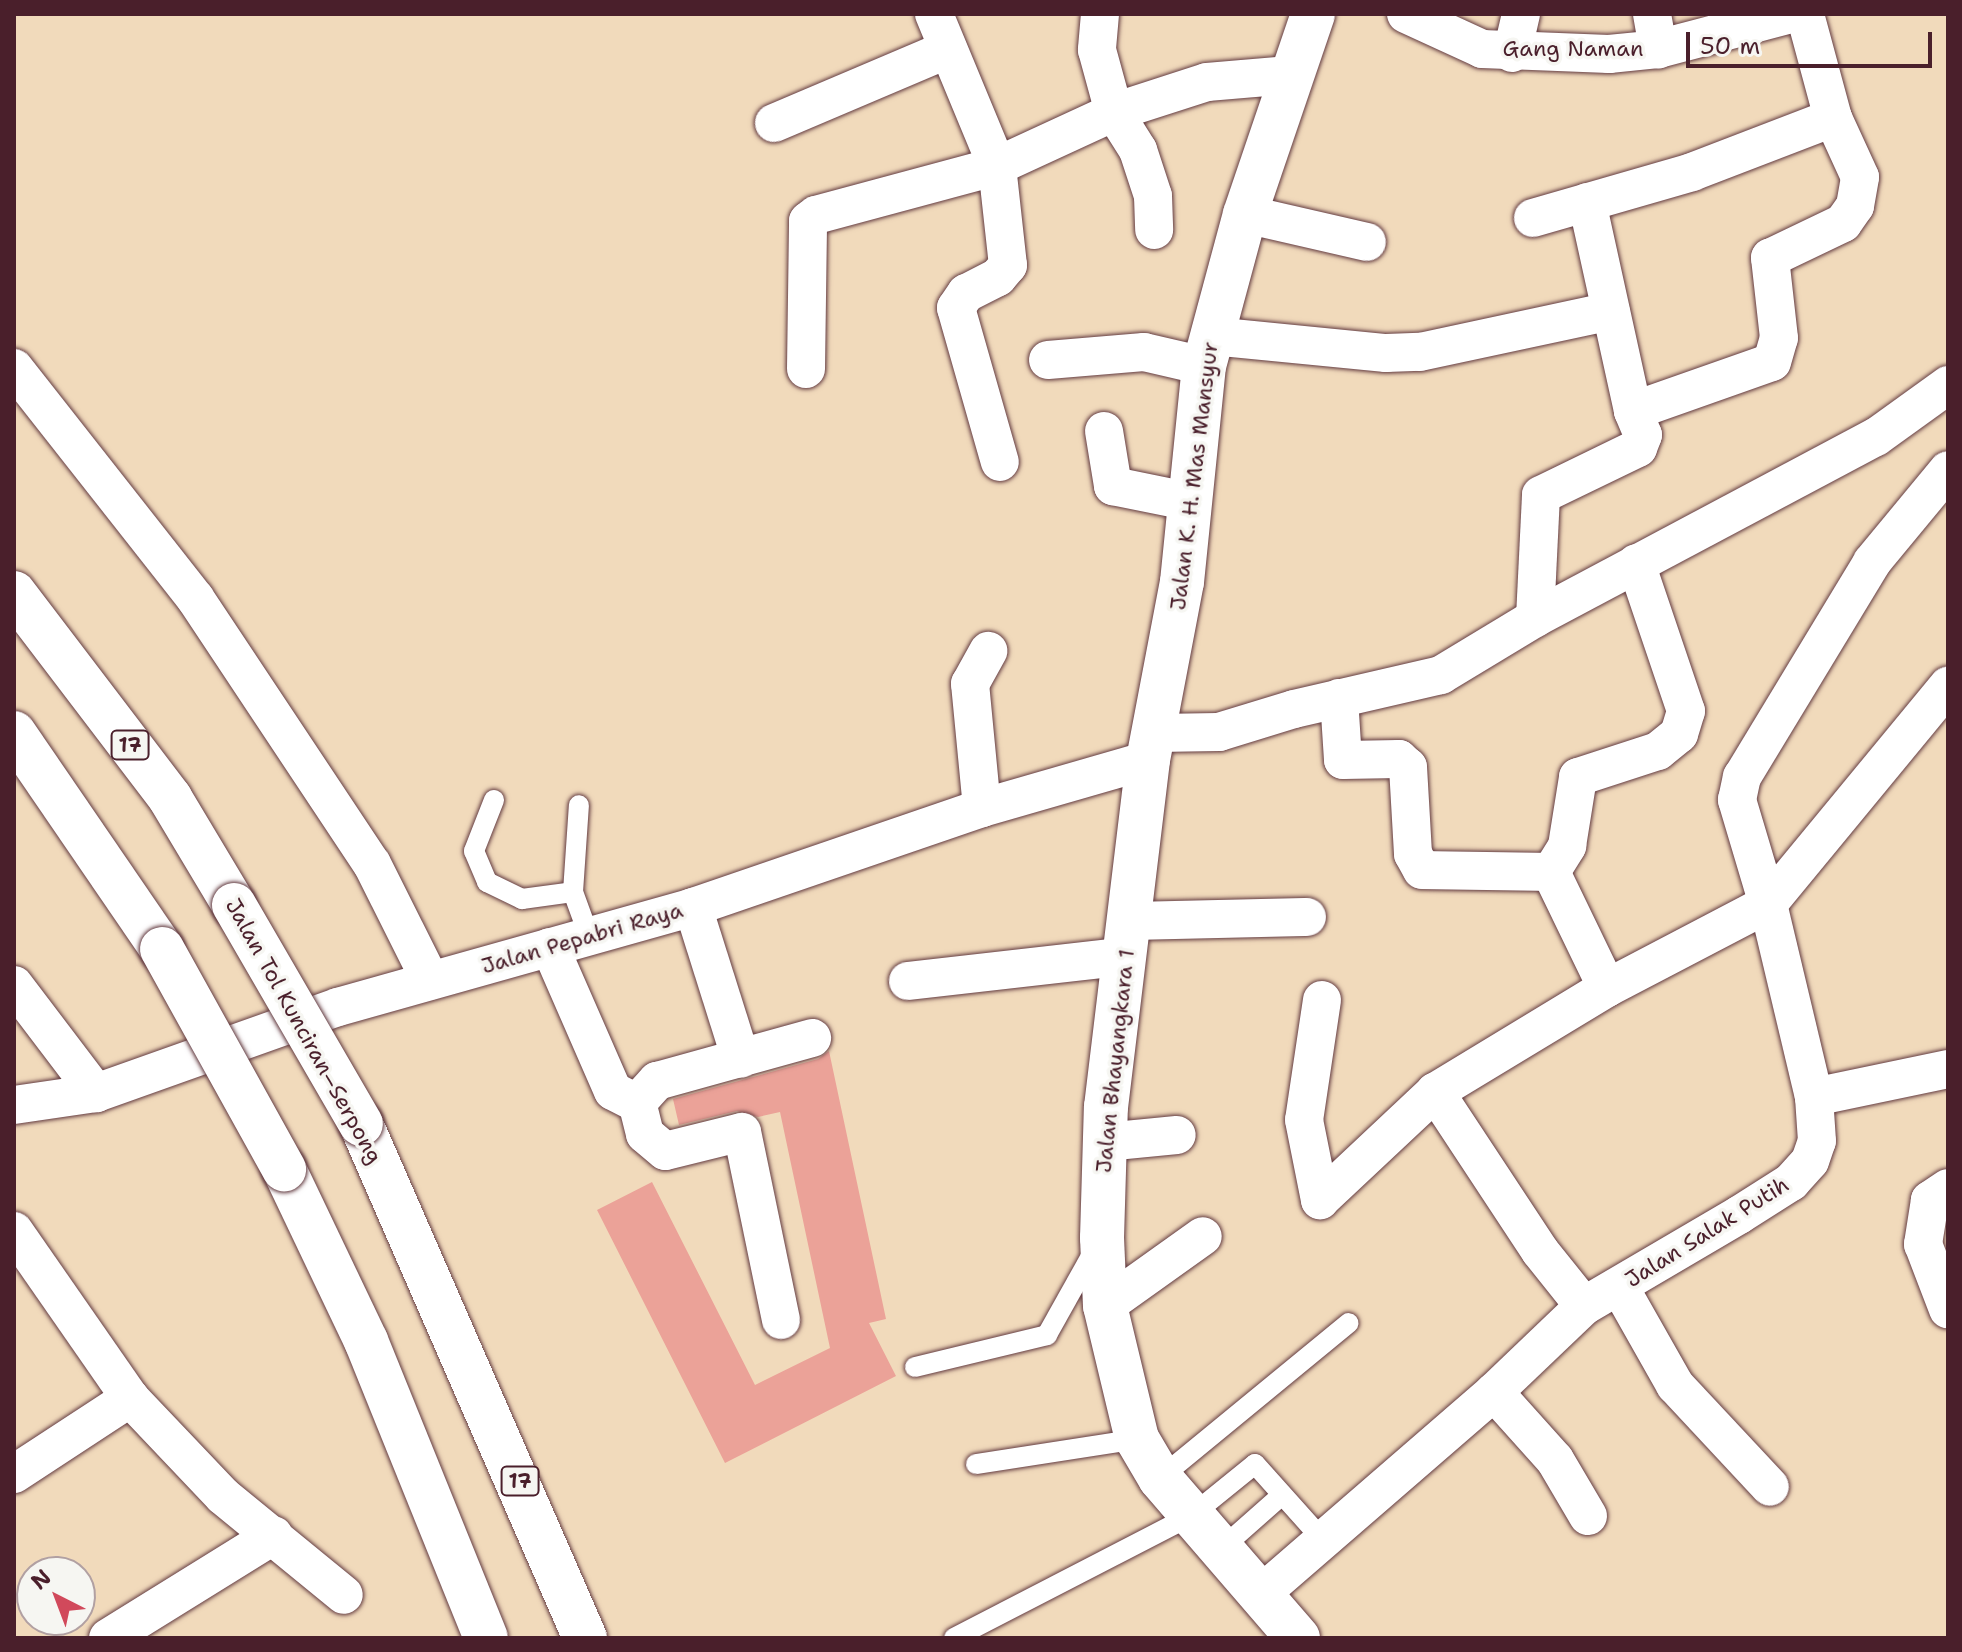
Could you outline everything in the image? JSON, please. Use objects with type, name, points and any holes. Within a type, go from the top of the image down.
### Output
[{"type":"main road","name":"Jalan K. H. Mas Mansyur","points":[[1152,746],[1192,502],[1208,351],[1245,214],[1313,14]]},
{"type":"main road","name":"Jalan Tol Kunciran–Serpong","points":[[14,593],[170,798],[361,1124],[585,1638]]},
{"type":"main road","points":[[14,733],[162,949],[284,1169],[366,1341],[486,1638]]},
{"type":"main road","name":"Jalan Bhayangkara 1","points":[[1152,746],[1105,1142],[1102,1238],[1105,1306],[1137,1439],[1160,1478],[1298,1638]]},
{"type":"street","points":[[934,14],[997,166],[1008,265],[998,277],[966,293],[956,308],[1000,462]]},
{"type":"street","points":[[1100,14],[1097,50],[1114,112],[1138,150],[1153,196],[1154,230]]},
{"type":"street","name":"Gang Naman","points":[[1406,14],[1482,49],[1512,53],[1791,14]]},
{"type":"street","points":[[1512,53],[1521,14]]},
{"type":"street","points":[[1633,411],[1772,362],[1779,338],[1770,258],[1843,223],[1861,189],[1833,118],[1805,14]]},
{"type":"street","points":[[774,123],[948,49]]},
{"type":"street","points":[[806,369],[808,221],[826,211],[997,166],[1114,112],[1207,82],[1290,75]]},
{"type":"street","points":[[1533,218],[1692,172],[1833,118]]},
{"type":"street","points":[[1535,618],[1541,495],[1638,448],[1643,435],[1633,411],[1587,202]]},
{"type":"street","points":[[1245,214],[1367,242]]},
{"type":"street","points":[[1048,360],[1144,352],[1420,352],[1611,311]]},
{"type":"street","points":[[14,368],[195,598],[372,864],[430,980]]},
{"type":"street","name":"Jalan Pepabri Raya","points":[[14,1105],[96,1093],[430,980],[693,907],[1152,746],[1441,675],[1535,618],[1876,437],[1948,385]]},
{"type":"street","points":[[1104,431],[1113,486],[1192,502]]},
{"type":"street","name":"Jalan Salak Putih","points":[[1262,1593],[1494,1392],[1584,1306],[1791,1182],[1810,1161],[1817,1141],[1814,1097],[1768,904],[1737,800],[1742,777],[1872,562],[1948,470]]},
{"type":"street","points":[[1551,872],[1567,846],[1578,777],[1658,751],[1679,734],[1686,711],[1636,563]]},
{"type":"street","points":[[982,808],[970,684],[988,651]]},
{"type":"street","points":[[1322,1000],[1304,1120],[1320,1200],[1435,1092],[1607,988],[1768,904],[1948,686]]},
{"type":"street","points":[[1339,698],[1343,760],[1399,759],[1408,767],[1413,854],[1422,870],[1551,872]]},
{"type":"street","points":[[1551,872],[1607,988]]},
{"type":"street","points":[[693,907],[741,1059]]},
{"type":"street","points":[[908,981],[1127,938],[1307,917]]},
{"type":"street","points":[[550,947],[613,1091],[637,1103],[645,1134],[665,1151],[742,1132],[781,1320]]},
{"type":"street","points":[[14,985],[96,1093]]},
{"type":"street","points":[[637,1103],[657,1081],[812,1038]]},
{"type":"street","points":[[1814,1097],[1948,1069]]},
{"type":"street","points":[[1435,1092],[1540,1251],[1584,1306]]},
{"type":"street","points":[[1105,1142],[1177,1135]]},
{"type":"street","points":[[1948,1188],[1930,1200],[1923,1244],[1948,1309]]},
{"type":"street","points":[[1105,1306],[1203,1236]]},
{"type":"street","points":[[20,1252],[130,1398],[201,1475],[344,1595]]},
{"type":"street","points":[[1619,1286],[1675,1385],[1770,1487]]},
{"type":"street","points":[[1494,1392],[1555,1460],[1588,1516]]},
{"type":"street","points":[[14,1474],[130,1398]]},
{"type":"street","points":[[132,1633],[274,1535]]},
{"type":"lane","points":[[494,800],[474,851],[487,882],[522,899],[573,892]]},
{"type":"lane","points":[[579,805],[573,892],[589,936]]},
{"type":"lane","points":[[915,1367],[1047,1335],[1102,1238]]},
{"type":"lane","points":[[1160,1478],[1349,1323]]},
{"type":"lane","points":[[976,1464],[1137,1439]]},
{"type":"lane","points":[[954,1638],[1192,1515],[1255,1464],[1323,1540]]},
{"type":"lane","points":[[1222,1548],[1282,1495]]},
{"type":"building","points":[[829,1051],[886,1319],[869,1323],[896,1376],[725,1463],[597,1210],[652,1182],[755,1385],[830,1348],[780,1112],[758,1117],[737,1111],[679,1125],[673,1099],[818,1059]]}]
